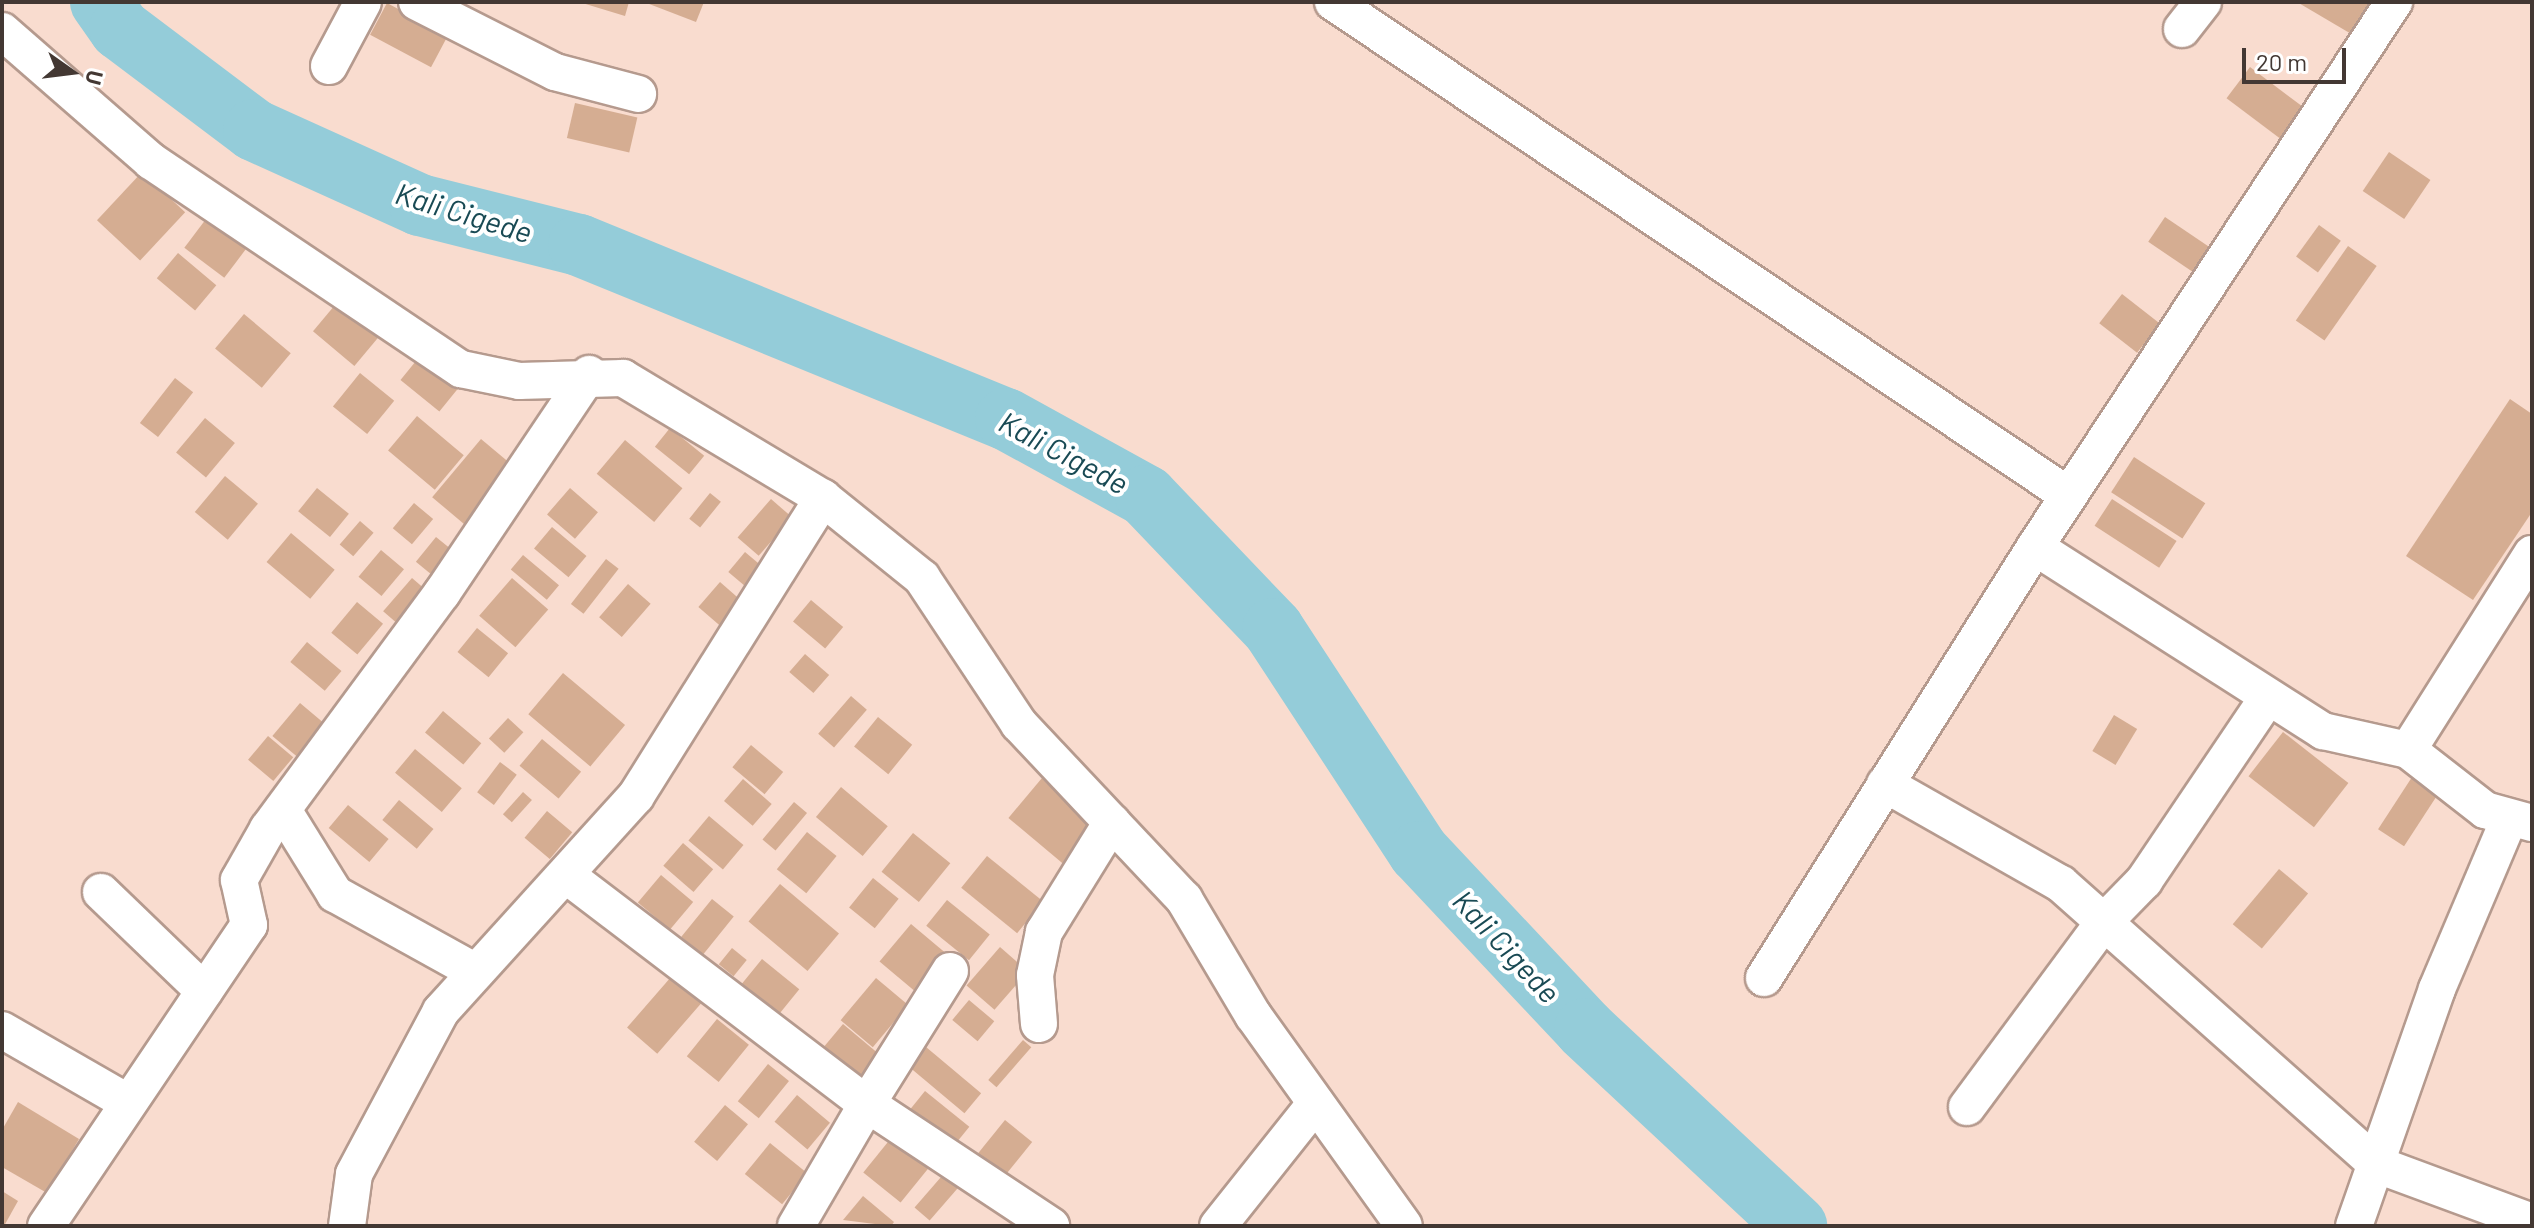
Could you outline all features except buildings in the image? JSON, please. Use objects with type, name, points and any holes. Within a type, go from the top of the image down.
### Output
[{"type":"street","points":[[329,66],[363,2]]},
{"type":"street","points":[[417,2],[555,72],[638,94]]},
{"type":"street","points":[[1333,2],[2068,495]]},
{"type":"street","points":[[1764,978],[2068,495],[2394,2]]},
{"type":"street","points":[[2,31],[151,161],[461,369],[519,381],[589,374],[652,393],[823,498],[922,578],[1019,724],[1184,899],[1316,1103],[1404,1226]]},
{"type":"street","points":[[46,1226],[249,925],[239,880],[283,810],[589,374]]},
{"type":"street","points":[[347,1226],[364,1154],[441,1011],[474,971],[636,796],[823,498]]},
{"type":"street","points":[[2035,547],[2323,731],[2408,750],[2520,823],[2437,989],[2378,1165],[2354,1226]]},
{"type":"street","points":[[2408,750],[2532,554]]},
{"type":"street","points":[[1967,1107],[2103,923],[2144,881],[2268,697]]},
{"type":"street","points":[[1885,784],[2043,871],[2378,1165],[2532,1222]]},
{"type":"street","points":[[283,810],[335,894],[474,971]]},
{"type":"street","points":[[1039,1024],[1035,975],[1044,932],[1112,822]]},
{"type":"street","points":[[566,875],[867,1104],[1051,1226]]},
{"type":"street","points":[[101,892],[204,991]]},
{"type":"street","points":[[796,1226],[950,971]]},
{"type":"street","points":[[2,1030],[127,1102]]},
{"type":"street","points":[[1218,1226],[1316,1103]]},
{"type":"waterway","name":"Kali Cigede","points":[[101,2],[120,29],[254,130],[420,205],[579,245],[1006,419],[1146,496],[1273,629],[1419,852],[1585,1029],[1796,1226]]}]
